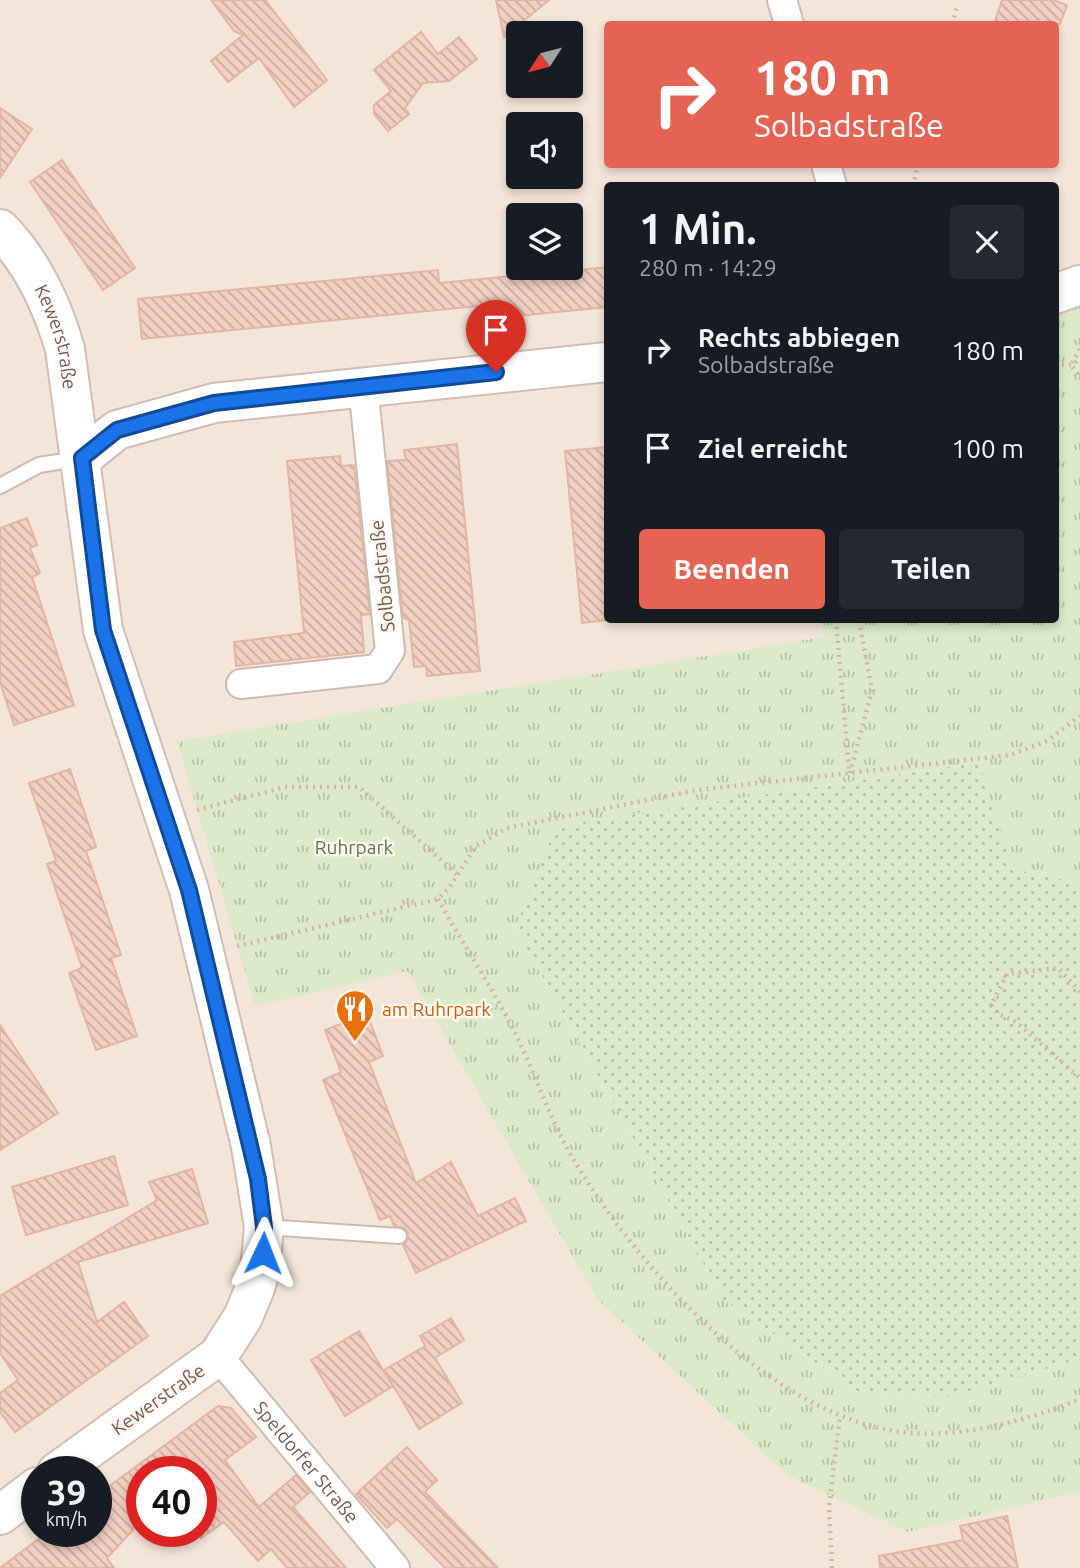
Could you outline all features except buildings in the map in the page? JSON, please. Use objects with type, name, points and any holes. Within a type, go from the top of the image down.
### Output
[{"type":"street","points":[[782,0],[788,21]]},
{"type":"street","name":"Kewerstraße","points":[[0,229],[28,264],[57,323],[65,349],[82,458],[103,630],[189,890],[251,1146],[264,1227],[260,1271],[255,1289],[243,1317],[218,1356],[79,1456]]},
{"type":"street","points":[[1059,293],[1080,285]]},
{"type":"street","points":[[82,458],[117,430],[178,411],[253,397],[604,362]]},
{"type":"street","name":"Solbadstraße","points":[[241,684],[378,669],[390,651],[363,385]]},
{"type":"street","name":"Speldorfer Straße","points":[[218,1356],[395,1568]]},
{"type":"street","points":[[0,1515],[21,1499]]},
{"type":"lane","points":[[0,486],[39,465],[82,458]]},
{"type":"lane","points":[[264,1227],[399,1237]]},
{"type":"path","points":[[953,21],[957,6]]},
{"type":"path","points":[[1071,365],[1080,349]]},
{"type":"path","points":[[1059,364],[1071,365],[1080,359]]},
{"type":"path","points":[[1071,365],[1080,376]]},
{"type":"path","points":[[836,623],[850,773]]},
{"type":"path","points":[[850,773],[872,690],[860,623]]},
{"type":"path","points":[[203,954],[438,899],[458,875],[476,846],[506,828],[697,790],[1010,755],[1048,741],[1080,716]]},
{"type":"path","points":[[166,818],[285,788],[359,787],[458,875]]},
{"type":"path","points":[[438,899],[511,1026],[541,1097],[572,1157],[629,1239],[675,1294],[724,1341],[761,1370],[840,1416],[883,1429],[931,1433],[990,1426],[1080,1399]]},
{"type":"path","points":[[1080,992],[1058,968],[1007,974],[991,1005],[999,1014],[1017,1022],[1080,1078]]},
{"type":"path","points":[[832,1568],[829,1507],[840,1416]]},
{"type":"shaded area","points":[[0,0],[1080,0],[1080,279],[1059,286],[1059,182],[604,182],[604,623],[823,623],[825,637],[177,742],[407,971],[597,1299],[788,1476],[908,1532],[1080,1492],[1080,1568],[0,1568]]},
{"type":"green space","name":"Ruhrpark","points":[[1080,295],[1080,883],[1013,869],[979,762],[556,826],[515,928],[724,1300],[863,1395],[953,1396],[1080,1359],[1080,1492],[908,1532],[788,1476],[597,1299],[407,971],[255,1006],[177,741],[824,637],[823,623],[1059,623],[1059,302]]},
{"type":"green space","points":[[980,762],[1013,868],[1080,883],[1080,1359],[953,1396],[863,1395],[724,1300],[515,928],[555,826]]},
{"type":"place","name":"am Ruhrpark","points":[[355,1043]]},
{"type":"route","points":[[263,1253],[263,1210],[258,1179],[189,890],[103,630],[96,596],[82,458],[117,430],[214,403],[266,395],[496,372]]}]
